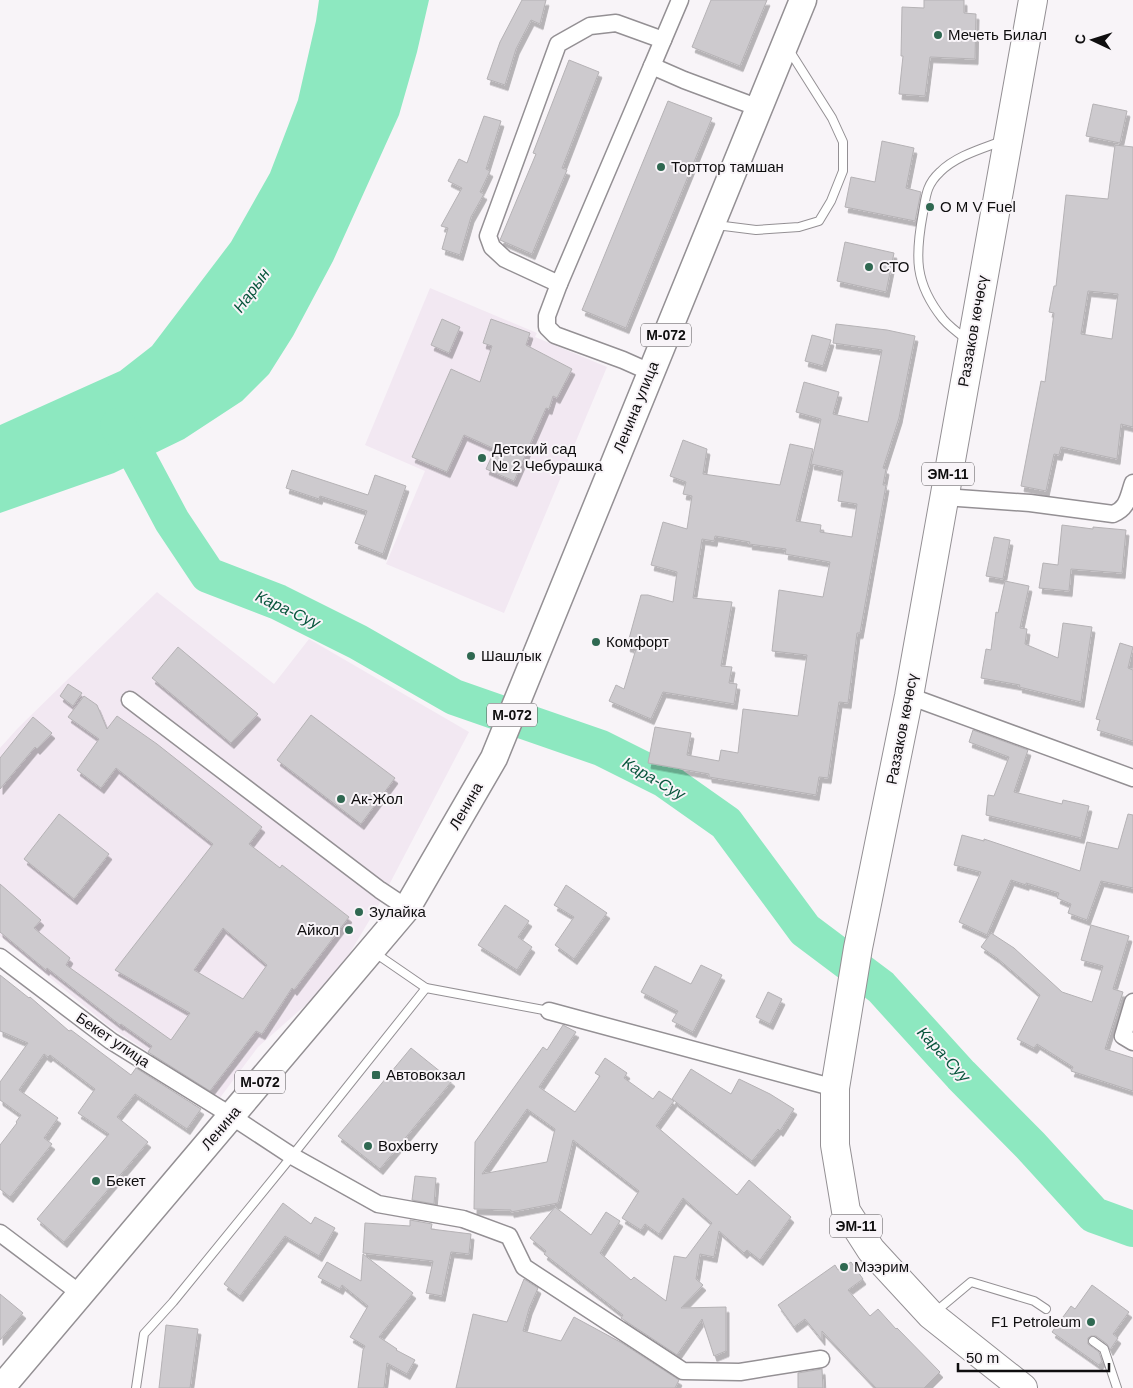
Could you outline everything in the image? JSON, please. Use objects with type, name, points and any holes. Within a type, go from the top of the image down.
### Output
[{"type":"highway","name":"Раззаков көчөсү","points":[[1023,1388],[932,1315],[871,1250],[846,1211],[835,1145],[835,1088],[858,948],[908,696],[1032,0]]},
{"type":"main road","name":"Ленина улица","points":[[494,758],[803,0]]},
{"type":"main road","name":"Ленина","points":[[1,1388],[407,908],[494,758]]},
{"type":"street","points":[[650,372],[555,335],[547,327],[547,316],[680,0]]},
{"type":"street","points":[[560,284],[505,259],[492,247],[488,236],[558,44],[590,26],[616,23],[663,40]]},
{"type":"street","points":[[652,66],[759,108]]},
{"type":"street","points":[[944,497],[1030,503],[1113,514],[1122,510],[1126,504],[1133,483]]},
{"type":"street","points":[[908,696],[1133,778]]},
{"type":"street","points":[[130,700],[380,890],[407,908]]},
{"type":"street","name":"Бекет улица","points":[[0,957],[111,1041],[292,1156],[378,1204],[464,1219],[509,1236],[524,1267],[683,1371],[740,1372],[821,1359]]},
{"type":"street","points":[[1133,1002],[1123,1036],[1133,1042]]},
{"type":"street","points":[[549,1012],[835,1088]]},
{"type":"street","points":[[0,1233],[81,1294]]},
{"type":"lane","points":[[711,225],[756,230],[799,227],[819,221],[831,201],[843,171],[843,142],[832,118],[785,44]]},
{"type":"lane","points":[[971,344],[943,319],[928,296],[918,270],[918,242],[921,224],[928,187],[940,172],[954,162],[1007,139]]},
{"type":"lane","points":[[371,950],[426,988],[549,1012]]},
{"type":"lane","points":[[136,1388],[144,1334],[292,1156],[426,988]]},
{"type":"lane","points":[[932,1315],[971,1282],[1034,1301],[1046,1309]]},
{"type":"lane","points":[[1093,1341],[1104,1349],[1117,1388]]},
{"type":"shaded area","name":"Детский сад № 2 Чебурашка","points":[[430,288],[537,333],[535,337],[607,367],[504,613],[386,564],[425,471],[365,445]]},
{"type":"shaded area","points":[[157,592],[274,684],[309,639],[469,732],[378,906],[333,981],[258,1047],[219,1099],[106,1024],[0,936],[0,748],[18,728]]},
{"type":"water","name":"Нарын","points":[[319,0],[429,0],[417,52],[399,115],[333,261],[293,336],[269,374],[242,401],[184,439],[114,473],[0,513],[0,425],[120,371],[152,346],[231,242],[270,173],[298,100]]},
{"type":"building","points":[[522,0],[546,0],[540,24],[531,20],[516,49],[505,85],[487,79],[500,42]]},
{"type":"building","points":[[711,0],[767,0],[740,66],[692,47]]},
{"type":"building","name":"Мечеть Билал","points":[[924,0],[964,0],[964,13],[976,14],[975,59],[930,57],[925,96],[899,94],[903,56],[901,56],[902,7],[924,8]]},
{"type":"building","points":[[569,60],[599,72],[562,168],[567,170],[532,254],[500,240],[536,154],[533,153]]},
{"type":"building","points":[[668,101],[712,118],[626,328],[582,310]]},
{"type":"building","points":[[1093,104],[1127,111],[1120,143],[1086,136]]},
{"type":"building","points":[[484,116],[501,121],[486,169],[490,171],[480,192],[484,194],[471,217],[460,255],[442,249],[448,228],[441,226],[462,188],[448,181],[459,159],[467,163]]},
{"type":"building","points":[[882,141],[914,148],[906,188],[921,192],[915,221],[845,207],[851,177],[875,182]]},
{"type":"building","points":[[1115,145],[1133,147],[1133,427],[1121,424],[1117,459],[1061,447],[1059,455],[1054,454],[1046,491],[1021,486],[1041,381],[1045,382],[1054,313],[1049,312],[1054,286],[1056,286],[1066,195],[1108,199]],"holes":[[[1088,291],[1118,294],[1112,339],[1081,334]]]},
{"type":"building","points":[[845,242],[894,253],[886,292],[837,281]]},
{"type":"building","points":[[442,319],[460,327],[449,353],[431,345]]},
{"type":"building","points":[[491,319],[530,333],[526,345],[572,369],[557,398],[553,396],[549,409],[546,408],[514,481],[486,469],[495,449],[464,435],[447,472],[412,457],[451,369],[480,382],[492,346],[483,343]]},
{"type":"building","points":[[836,324],[887,330],[915,336],[899,418],[883,468],[886,469],[883,485],[886,485],[860,633],[857,633],[848,703],[839,702],[828,778],[819,777],[816,795],[709,777],[709,774],[648,763],[655,727],[691,733],[687,755],[719,761],[721,750],[738,753],[743,709],[798,716],[807,655],[772,651],[779,590],[823,597],[830,562],[785,554],[786,549],[749,544],[750,542],[715,536],[714,541],[702,539],[693,598],[732,602],[721,666],[732,667],[729,683],[737,684],[734,704],[663,692],[651,719],[609,701],[616,685],[624,689],[636,649],[627,646],[641,595],[673,602],[677,572],[651,565],[663,522],[687,529],[692,496],[683,494],[686,482],[670,476],[683,440],[707,449],[703,474],[780,485],[790,444],[813,449],[796,521],[821,525],[820,532],[852,537],[857,504],[838,501],[843,471],[811,464],[821,419],[796,412],[804,382],[839,392],[833,414],[868,422],[882,350],[833,343]]},
{"type":"building","points":[[812,335],[831,340],[823,366],[805,361]]},
{"type":"building","points":[[292,470],[368,495],[375,475],[406,486],[383,554],[355,543],[367,511],[320,496],[319,499],[286,488]]},
{"type":"building","points":[[1062,525],[1093,529],[1093,527],[1126,530],[1122,573],[1071,569],[1069,591],[1039,588],[1043,563],[1058,565]]},
{"type":"building","points":[[994,537],[1010,540],[1003,579],[986,576]]},
{"type":"building","points":[[1005,581],[1029,586],[1020,628],[1027,629],[1025,644],[1058,658],[1063,623],[1092,627],[1081,702],[1019,687],[1020,685],[981,678],[986,649],[991,650],[996,612],[998,613]]},
{"type":"building","points":[[1120,643],[1133,647],[1128,668],[1133,670],[1133,741],[1097,730],[1100,720],[1096,719]]},
{"type":"building","points":[[178,647],[258,714],[231,743],[152,678]]},
{"type":"building","points":[[68,684],[82,693],[73,706],[60,696]]},
{"type":"building","points":[[84,696],[97,705],[107,729],[117,716],[157,744],[262,827],[249,844],[280,868],[282,865],[349,917],[294,990],[292,988],[262,1034],[256,1031],[210,1091],[148,1052],[152,1046],[120,1025],[47,968],[46,970],[0,932],[0,884],[41,920],[34,928],[70,958],[66,965],[171,1040],[190,1013],[115,970],[213,844],[116,768],[101,788],[77,770],[99,739],[68,717]],"holes":[[[223,928],[267,965],[243,999],[194,970]]]},
{"type":"building","points":[[311,715],[395,778],[361,824],[277,760]]},
{"type":"building","points":[[33,717],[52,733],[37,749],[35,747],[0,789],[0,758]]},
{"type":"building","points":[[973,730],[1028,750],[1014,792],[1062,804],[1063,800],[1089,806],[1081,838],[986,815],[988,795],[994,796],[1009,757],[969,742]]},
{"type":"building","points":[[59,814],[109,854],[74,899],[24,859]]},
{"type":"building","points":[[1128,814],[1133,815],[1133,888],[1101,881],[1087,920],[1068,913],[1071,904],[1057,898],[1059,893],[1011,880],[987,935],[959,922],[981,872],[954,865],[962,835],[984,841],[984,839],[1080,871],[1087,842],[1118,849]]},
{"type":"building","points":[[566,885],[607,913],[574,959],[555,945],[574,917],[554,905]]},
{"type":"building","points":[[505,905],[529,921],[518,937],[532,947],[517,970],[478,945]]},
{"type":"building","points":[[1091,925],[1129,936],[1113,989],[1123,992],[1105,1049],[1133,1058],[1133,1091],[1071,1071],[1073,1067],[1037,1044],[1034,1048],[1017,1039],[1040,995],[997,958],[981,947],[991,933],[1014,948],[1062,992],[1092,1002],[1103,966],[1081,960]]},
{"type":"building","points":[[701,965],[722,975],[693,1032],[672,1021],[678,1011],[641,992],[655,966],[691,984]]},
{"type":"building","points":[[0,975],[30,997],[69,1031],[71,1030],[131,1075],[136,1068],[201,1109],[187,1129],[135,1094],[117,1117],[148,1142],[64,1242],[37,1219],[109,1134],[78,1113],[95,1089],[50,1055],[48,1057],[44,1054],[19,1090],[58,1118],[44,1138],[52,1144],[10,1197],[0,1189],[0,1145],[21,1115],[0,1100],[0,1082],[28,1043],[0,1031]]},
{"type":"building","points":[[768,992],[782,999],[770,1024],[756,1017]]},
{"type":"building","points":[[563,1025],[576,1032],[539,1087],[575,1112],[600,1076],[595,1073],[605,1058],[627,1073],[624,1078],[653,1099],[659,1091],[674,1101],[656,1126],[737,1195],[749,1180],[791,1217],[760,1260],[747,1250],[744,1253],[719,1231],[714,1257],[700,1254],[696,1279],[703,1285],[681,1308],[726,1307],[726,1351],[714,1356],[702,1319],[677,1355],[621,1318],[623,1315],[544,1254],[546,1251],[530,1238],[555,1207],[591,1235],[606,1212],[620,1221],[600,1253],[631,1280],[634,1277],[666,1301],[674,1256],[686,1258],[712,1223],[683,1198],[659,1234],[645,1224],[641,1230],[622,1218],[639,1191],[573,1140],[558,1203],[511,1212],[511,1210],[474,1209],[475,1142],[543,1047],[547,1050]],"holes":[[[527,1109],[555,1129],[547,1162],[482,1174]]]},
{"type":"building","points":[[411,1048],[452,1081],[380,1169],[338,1136]]},
{"type":"building","points":[[691,1069],[731,1094],[739,1079],[770,1094],[794,1109],[780,1131],[778,1129],[752,1161],[672,1099]]},
{"type":"building","points":[[415,1176],[436,1178],[434,1204],[412,1200]]},
{"type":"building","points":[[283,1203],[311,1224],[315,1217],[335,1228],[319,1256],[285,1236],[240,1296],[224,1284]]},
{"type":"building","points":[[410,1220],[432,1224],[431,1229],[471,1234],[469,1254],[451,1252],[442,1296],[426,1293],[433,1261],[363,1253],[365,1223],[410,1226]]},
{"type":"building","points":[[363,1254],[413,1293],[379,1337],[396,1350],[415,1360],[407,1374],[387,1363],[384,1388],[358,1388],[365,1346],[350,1337],[368,1306],[342,1285],[340,1289],[318,1277],[327,1262],[361,1281]]},
{"type":"building","points":[[851,1262],[863,1279],[848,1290],[870,1316],[878,1309],[940,1372],[924,1388],[876,1388],[822,1331],[822,1340],[805,1319],[794,1327],[778,1305],[835,1265],[838,1270]]},
{"type":"building","points":[[524,1279],[538,1288],[529,1309],[523,1331],[561,1341],[574,1317],[622,1343],[679,1380],[675,1388],[456,1388],[473,1314],[507,1322]]},
{"type":"building","name":"F1 Petroleum","points":[[1092,1285],[1129,1312],[1113,1334],[1118,1338],[1110,1350],[1107,1344],[1096,1336],[1088,1338],[1088,1344],[1099,1352],[1102,1361],[1099,1365],[1052,1332],[1071,1306],[1075,1309]]},
{"type":"building","points":[[0,1294],[23,1313],[0,1340]]},
{"type":"building","points":[[166,1325],[198,1329],[190,1388],[159,1388]]},
{"type":"building","points":[[822,1369],[823,1388],[798,1388],[798,1373]]},
{"type":"waterway","name":"Кара-Суу","points":[[118,426],[140,461],[172,521],[208,575],[278,602],[358,642],[454,697],[601,748],[665,780],[726,823],[805,930],[881,987],[961,1075],[1031,1146],[1094,1215],[1133,1229]]},
{"type":"place","name":"Мечеть Билал","points":[[938,35]]},
{"type":"place","name":"Торттор тамшан","points":[[661,167]]},
{"type":"place","name":"O M V Fuel","points":[[930,207]]},
{"type":"place","name":"СТО","points":[[869,267]]},
{"type":"place","name":"Детский сад № 2 Чебурашка","points":[[482,458]]},
{"type":"place","name":"Комфорт","points":[[596,642]]},
{"type":"place","name":"Шашлык","points":[[471,656]]},
{"type":"place","name":"Ак-Жол","points":[[341,799]]},
{"type":"place","name":"Зулайка","points":[[359,912]]},
{"type":"place","name":"Айкол","points":[[349,930]]},
{"type":"place","name":"Автовокзал","points":[[376,1075]]},
{"type":"place","name":"Boxberry","points":[[368,1146]]},
{"type":"place","name":"Бекет","points":[[96,1181]]},
{"type":"place","name":"Мээрим","points":[[844,1267]]},
{"type":"place","name":"F1 Petroleum","points":[[1091,1322]]}]
